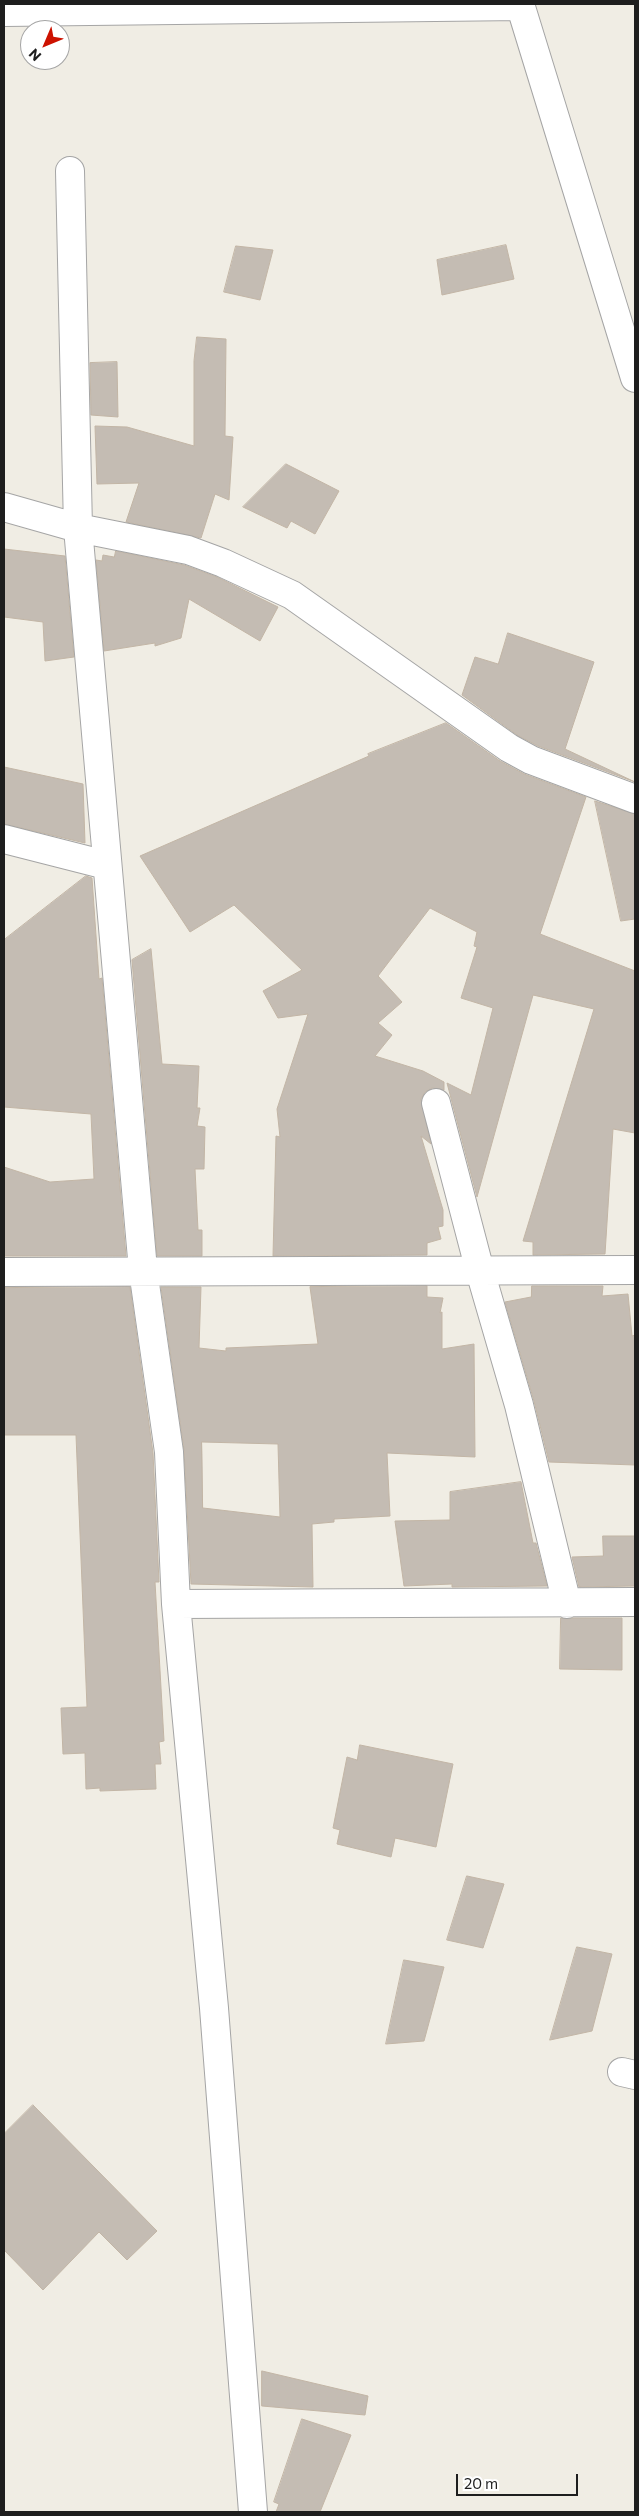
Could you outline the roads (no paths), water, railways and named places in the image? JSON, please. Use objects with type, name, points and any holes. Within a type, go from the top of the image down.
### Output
[{"type":"street","points":[[4,12],[520,5],[635,378]]},
{"type":"street","points":[[70,170],[78,528],[106,865],[143,1270],[169,1452],[176,1604],[214,2008],[253,2512]]},
{"type":"street","points":[[4,508],[78,528],[188,550],[257,577],[292,595],[508,748],[531,760],[635,799]]},
{"type":"street","points":[[4,839],[106,865]]},
{"type":"street","points":[[436,1103],[480,1271],[519,1405],[567,1604]]},
{"type":"street","points":[[4,1272],[143,1270],[635,1270]]},
{"type":"street","points":[[176,1604],[567,1604],[635,1602]]}]
